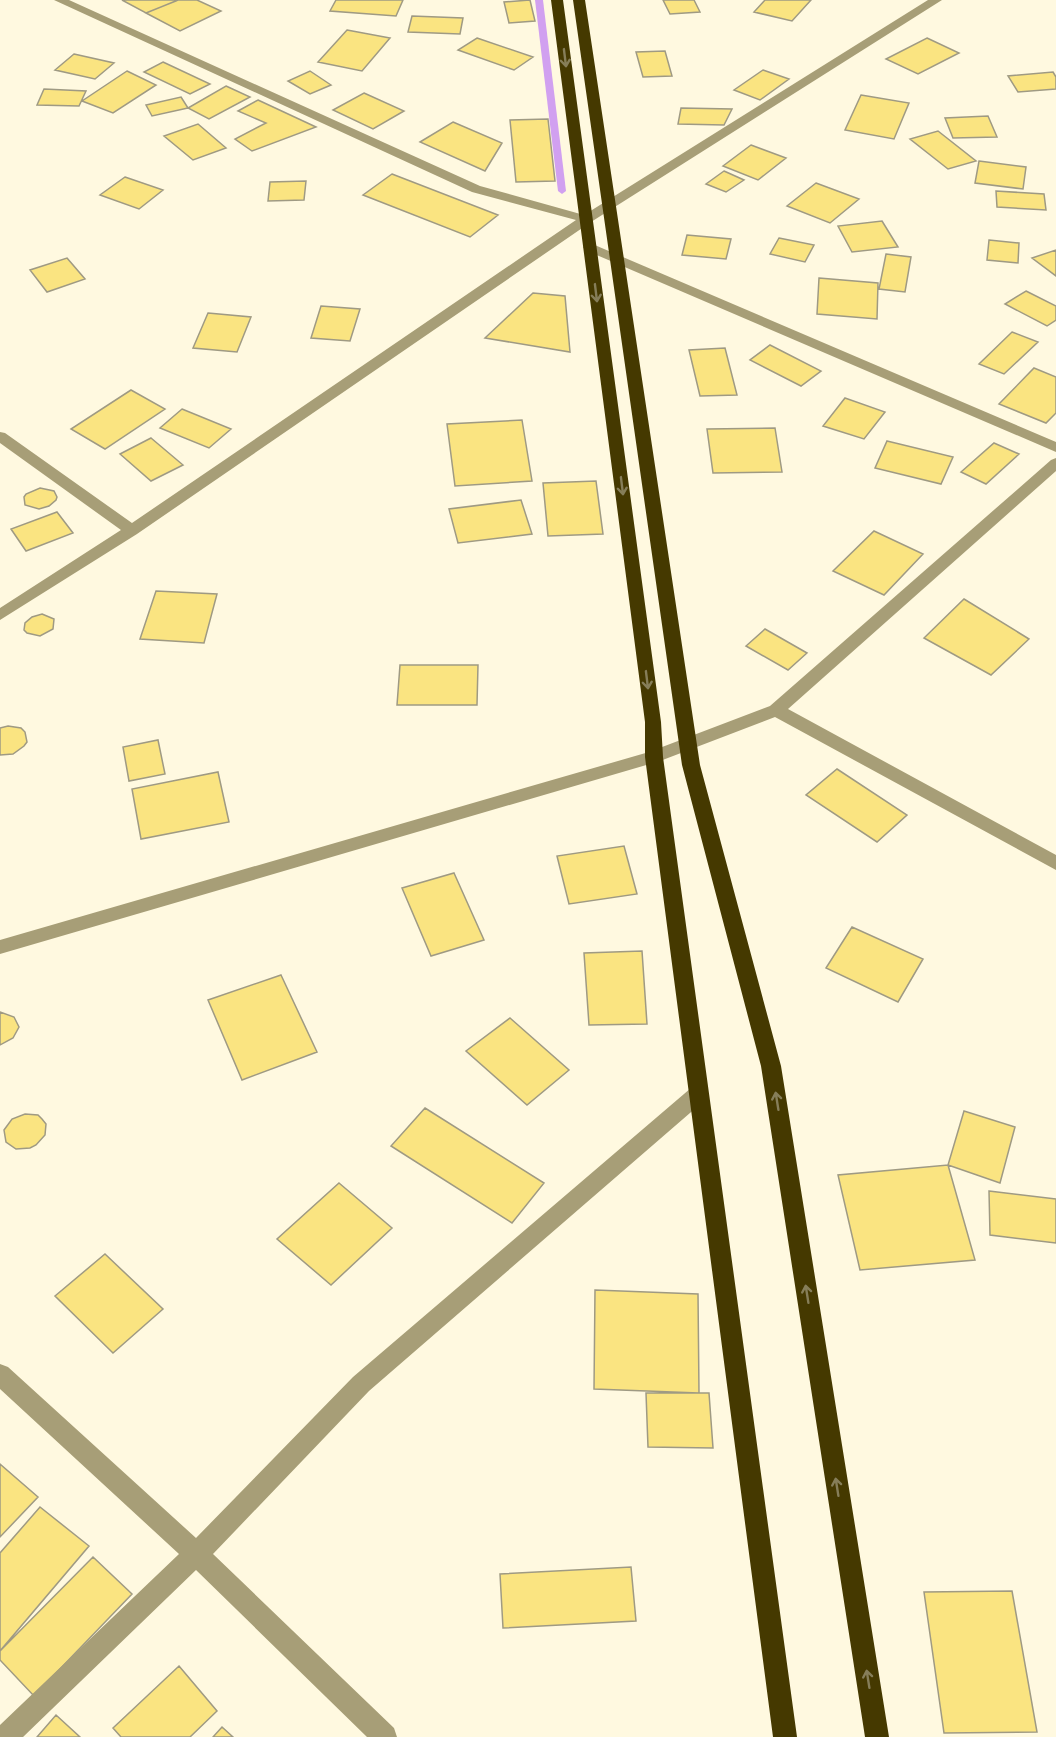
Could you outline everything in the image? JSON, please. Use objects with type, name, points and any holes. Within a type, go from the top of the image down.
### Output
[{"type":"highway","points":[[557,0],[650,698],[654,757],[698,1094],[785,1737]]},
{"type":"highway","points":[[579,0],[691,765],[771,1066],[877,1737]]},
{"type":"street","points":[[60,0],[476,189],[586,219]]},
{"type":"street","points":[[0,615],[132,530],[586,219],[609,207],[936,0]]},
{"type":"street","points":[[590,247],[1056,447]]},
{"type":"street","points":[[0,436],[132,530]]},
{"type":"street","points":[[0,947],[654,757],[776,710],[1056,463]]},
{"type":"street","points":[[776,710],[1056,863]]},
{"type":"street","points":[[5,1737],[196,1554],[361,1384],[698,1094]]},
{"type":"street","points":[[0,1374],[196,1554],[385,1737]]},
{"type":"building","points":[[122,0],[175,0],[176,1],[146,13]]},
{"type":"building","points":[[178,0],[197,0],[221,11],[180,31],[146,13]]},
{"type":"building","points":[[336,0],[403,0],[396,16],[330,11]]},
{"type":"building","points":[[530,0],[535,21],[509,23],[504,2]]},
{"type":"building","points":[[663,0],[694,0],[700,12],[670,14]]},
{"type":"building","points":[[765,0],[811,0],[792,21],[754,12]]},
{"type":"building","points":[[412,16],[463,18],[460,34],[408,32]]},
{"type":"building","points":[[347,30],[390,38],[362,71],[318,62]]},
{"type":"building","points":[[477,38],[533,57],[514,70],[458,50]]},
{"type":"building","points":[[927,38],[959,53],[918,74],[886,59]]},
{"type":"building","points":[[665,51],[672,76],[643,77],[636,52]]},
{"type":"building","points":[[74,54],[114,63],[95,79],[55,70]]},
{"type":"building","points":[[163,62],[210,84],[190,94],[144,72]]},
{"type":"building","points":[[763,70],[789,79],[760,100],[734,90]]},
{"type":"building","points":[[127,71],[156,85],[113,113],[82,101]]},
{"type":"building","points":[[310,71],[331,85],[310,94],[288,81]]},
{"type":"building","points":[[1053,72],[1056,77],[1056,89],[1018,92],[1008,76]]},
{"type":"building","points":[[226,86],[250,97],[209,119],[188,108]]},
{"type":"building","points":[[44,89],[86,91],[79,106],[37,105]]},
{"type":"building","points":[[364,93],[404,111],[373,129],[333,110]]},
{"type":"building","points":[[861,95],[909,103],[894,139],[845,130]]},
{"type":"building","points":[[181,97],[188,108],[152,116],[146,105]]},
{"type":"building","points":[[258,100],[316,127],[252,151],[235,139],[266,123],[238,111]]},
{"type":"building","points":[[681,108],[732,109],[724,125],[678,124]]},
{"type":"building","points":[[988,116],[997,137],[953,138],[945,118]]},
{"type":"building","points":[[548,119],[555,181],[516,182],[510,120]]},
{"type":"building","points":[[453,122],[502,143],[485,171],[420,142]]},
{"type":"building","points":[[198,124],[226,148],[193,160],[164,136]]},
{"type":"building","points":[[938,131],[976,161],[948,169],[910,139]]},
{"type":"building","points":[[751,145],[786,158],[758,180],[723,166]]},
{"type":"building","points":[[979,161],[1026,167],[1023,189],[975,183]]},
{"type":"building","points":[[724,171],[744,180],[726,192],[706,184]]},
{"type":"building","points":[[392,174],[498,215],[470,237],[363,195]]},
{"type":"building","points":[[125,177],[163,190],[139,209],[100,195]]},
{"type":"building","points":[[306,181],[304,200],[268,201],[270,182]]},
{"type":"building","points":[[816,183],[859,199],[830,223],[787,206]]},
{"type":"building","points":[[996,191],[1044,194],[1046,210],[997,207]]},
{"type":"building","points":[[882,221],[898,247],[852,252],[838,226]]},
{"type":"building","points":[[687,235],[731,239],[726,259],[682,255]]},
{"type":"building","points":[[779,238],[814,245],[805,262],[770,254]]},
{"type":"building","points":[[989,240],[1019,243],[1018,263],[987,260]]},
{"type":"building","points":[[1056,250],[1056,276],[1032,258]]},
{"type":"building","points":[[886,254],[911,257],[905,292],[879,289]]},
{"type":"building","points":[[67,258],[85,279],[47,292],[30,270]]},
{"type":"building","points":[[819,278],[878,283],[877,319],[817,314]]},
{"type":"building","points":[[1026,291],[1056,306],[1056,320],[1047,326],[1005,304]]},
{"type":"building","points":[[533,293],[565,296],[570,352],[485,338]]},
{"type":"building","points":[[321,306],[360,309],[350,341],[311,338]]},
{"type":"building","points":[[208,313],[251,317],[237,352],[193,348]]},
{"type":"building","points":[[1012,332],[1038,342],[1004,374],[979,364]]},
{"type":"building","points":[[770,345],[821,371],[801,386],[750,360]]},
{"type":"building","points":[[725,348],[737,395],[700,396],[689,350]]},
{"type":"building","points":[[1034,368],[1056,377],[1056,413],[1046,423],[999,404]]},
{"type":"building","points":[[131,390],[165,409],[105,449],[71,429]]},
{"type":"building","points":[[845,398],[885,412],[864,439],[823,426]]},
{"type":"building","points":[[182,409],[231,429],[209,448],[160,428]]},
{"type":"building","points":[[522,420],[532,481],[455,486],[447,424]]},
{"type":"building","points":[[775,428],[782,472],[713,473],[707,429]]},
{"type":"building","points":[[151,438],[183,465],[151,481],[120,454]]},
{"type":"building","points":[[887,441],[953,457],[941,484],[875,468]]},
{"type":"building","points":[[994,443],[1019,454],[986,484],[961,472]]},
{"type":"building","points":[[596,481],[603,534],[548,536],[543,483]]},
{"type":"building","points":[[40,488],[54,491],[56,500],[49,506],[39,509],[25,505],[26,494]]},
{"type":"building","points":[[521,500],[532,534],[458,543],[449,509]]},
{"type":"building","points":[[57,512],[73,533],[26,551],[11,529]]},
{"type":"building","points":[[874,531],[923,554],[884,595],[833,571]]},
{"type":"building","points":[[156,591],[217,594],[204,643],[140,639]]},
{"type":"building","points":[[964,599],[1029,639],[991,675],[924,638]]},
{"type":"building","points":[[42,614],[54,619],[53,629],[40,636],[27,633],[24,630],[25,623],[32,617]]},
{"type":"building","points":[[765,629],[807,653],[788,670],[746,646]]},
{"type":"building","points":[[400,665],[478,665],[477,705],[397,705]]},
{"type":"building","points":[[8,726],[21,728],[25,732],[27,742],[13,754],[0,755],[0,728]]},
{"type":"building","points":[[158,740],[165,774],[129,781],[123,747]]},
{"type":"building","points":[[837,769],[907,815],[877,842],[806,795]]},
{"type":"building","points":[[218,772],[229,822],[141,839],[132,789]]},
{"type":"building","points":[[624,846],[637,894],[569,904],[557,856]]},
{"type":"building","points":[[454,873],[484,940],[431,956],[402,888]]},
{"type":"building","points":[[852,927],[923,959],[898,1002],[826,968]]},
{"type":"building","points":[[642,951],[647,1024],[589,1025],[584,953]]},
{"type":"building","points":[[281,975],[317,1052],[242,1080],[208,1000]]},
{"type":"building","points":[[0,1012],[14,1017],[19,1027],[13,1038],[0,1045]]},
{"type":"building","points":[[510,1018],[569,1070],[527,1105],[466,1051]]},
{"type":"building","points":[[425,1108],[544,1183],[512,1223],[391,1146]]},
{"type":"building","points":[[964,1111],[1015,1127],[1000,1183],[948,1165]]},
{"type":"building","points":[[25,1114],[38,1115],[42,1119],[46,1124],[45,1135],[30,1148],[16,1149],[6,1142],[4,1130],[12,1119]]},
{"type":"building","points":[[948,1165],[975,1260],[860,1270],[838,1175]]},
{"type":"building","points":[[339,1183],[392,1228],[331,1285],[277,1239]]},
{"type":"building","points":[[989,1191],[1056,1199],[1056,1243],[990,1235]]},
{"type":"building","points":[[105,1254],[163,1309],[113,1353],[55,1296]]},
{"type":"building","points":[[595,1290],[698,1294],[699,1393],[594,1389]]},
{"type":"building","points":[[646,1393],[709,1393],[713,1448],[648,1447]]},
{"type":"building","points":[[0,1464],[38,1497],[0,1537]]},
{"type":"building","points":[[40,1507],[89,1546],[0,1651],[0,1553]]},
{"type":"building","points":[[93,1557],[132,1594],[34,1696],[0,1660],[0,1651]]},
{"type":"building","points":[[631,1567],[636,1621],[503,1628],[500,1574]]},
{"type":"building","points":[[1012,1591],[1037,1732],[944,1733],[924,1592]]},
{"type":"building","points":[[179,1666],[217,1711],[190,1737],[121,1737],[113,1728]]},
{"type":"building","points":[[56,1715],[80,1737],[37,1737]]},
{"type":"building","points":[[222,1727],[233,1737],[213,1737]]},
{"type":"waterway","points":[[539,0],[562,191]]}]
